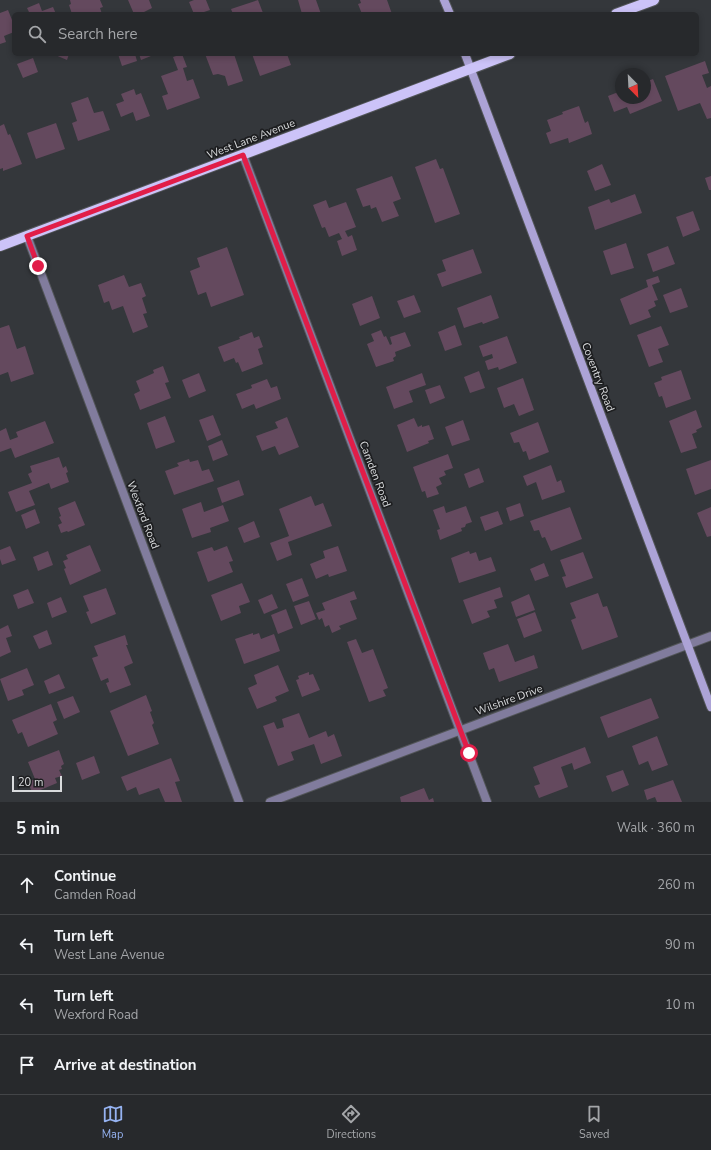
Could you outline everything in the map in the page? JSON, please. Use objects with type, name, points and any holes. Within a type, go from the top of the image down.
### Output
[{"type":"main road","points":[[621,12],[654,0]]},
{"type":"main road","name":"West Lane Avenue","points":[[0,246],[505,56]]},
{"type":"street","points":[[444,0],[449,12]]},
{"type":"street","name":"Coventry Road","points":[[466,56],[711,707]]},
{"type":"street","name":"Camden Road","points":[[243,155],[487,802]]},
{"type":"street","name":"Wexford Road","points":[[27,236],[239,802]]},
{"type":"street","name":"Wilshire Drive","points":[[270,802],[711,636]]},
{"type":"building","points":[[70,0],[100,0],[103,7],[100,8],[101,12],[71,12],[69,5],[71,4]]},
{"type":"building","points":[[128,0],[149,0],[152,8],[144,12],[133,12]]},
{"type":"building","points":[[194,0],[206,0],[210,10],[204,12],[193,12],[189,2]]},
{"type":"building","points":[[258,0],[263,12],[232,12],[231,9]]},
{"type":"building","points":[[298,0],[316,0],[320,12],[301,12]]},
{"type":"building","points":[[360,0],[387,0],[391,12],[361,12],[358,4],[361,3]]},
{"type":"building","points":[[39,3],[42,11],[53,7],[55,12],[29,12],[27,8]]},
{"type":"building","points":[[8,10],[12,20],[12,33],[4,36],[6,42],[0,44],[0,13]]},
{"type":"building","points":[[58,56],[68,56],[67,60]]},
{"type":"building","points":[[119,56],[136,56],[137,61],[122,66]]},
{"type":"building","points":[[140,56],[151,56],[141,60]]},
{"type":"building","points":[[183,56],[187,67],[183,68],[187,81],[193,79],[200,98],[167,110],[162,96],[168,94],[161,76],[178,70],[173,57]]},
{"type":"building","points":[[206,56],[235,56],[243,81],[228,86],[225,76],[218,74],[213,75]]},
{"type":"building","points":[[253,56],[288,56],[291,65],[260,76]]},
{"type":"building","points":[[33,58],[38,72],[23,78],[17,64]]},
{"type":"building","points":[[705,61],[709,73],[702,75],[707,88],[711,86],[711,118],[707,119],[700,103],[678,111],[665,76]]},
{"type":"building","points":[[653,79],[662,101],[630,114],[627,107],[614,112],[608,96],[615,93],[615,104],[651,104],[651,80]]},
{"type":"building","points":[[134,89],[136,95],[141,93],[150,116],[136,121],[133,112],[121,117],[116,104],[124,101],[121,94]]},
{"type":"building","points":[[88,97],[94,113],[103,111],[110,130],[78,141],[72,123],[77,121],[71,103]]},
{"type":"building","points":[[579,106],[585,123],[588,121],[592,134],[569,143],[568,138],[550,144],[546,133],[551,131],[547,120],[563,114],[562,112]]},
{"type":"building","points":[[56,123],[65,149],[36,159],[27,133]]},
{"type":"building","points":[[4,124],[8,135],[10,134],[22,164],[3,171],[3,168],[0,169],[0,126]]},
{"type":"building","points":[[436,159],[440,169],[443,168],[460,214],[435,223],[415,167]]},
{"type":"building","points":[[602,164],[611,185],[595,191],[587,171]]},
{"type":"building","points":[[392,176],[401,199],[393,202],[399,216],[382,222],[376,207],[371,209],[370,205],[363,207],[356,189]]},
{"type":"building","points":[[711,176],[711,190],[709,190],[705,178]]},
{"type":"building","points":[[635,194],[642,213],[595,230],[588,207],[609,199],[611,203]]},
{"type":"building","points":[[326,200],[329,208],[346,202],[356,227],[345,231],[348,237],[352,235],[357,250],[342,256],[337,241],[342,239],[339,233],[329,237],[325,227],[322,228],[313,205]]},
{"type":"building","points":[[693,211],[700,230],[683,237],[676,217]]},
{"type":"building","points":[[626,243],[634,268],[611,275],[603,251]]},
{"type":"building","points":[[668,246],[675,264],[653,272],[647,254]]},
{"type":"building","points":[[227,247],[244,295],[211,307],[206,292],[198,295],[190,271],[200,267],[197,258]]},
{"type":"building","points":[[473,249],[482,273],[442,287],[437,274],[446,271],[442,260]]},
{"type":"building","points":[[124,275],[129,287],[141,283],[146,296],[142,298],[147,313],[143,314],[148,327],[133,333],[123,306],[112,310],[109,301],[104,303],[98,285]]},
{"type":"building","points":[[658,276],[660,282],[652,285],[658,300],[654,301],[656,306],[648,310],[651,317],[630,325],[620,299],[648,287],[646,280]]},
{"type":"building","points":[[681,288],[688,307],[670,313],[663,295]]},
{"type":"building","points":[[414,295],[421,312],[404,318],[397,301]]},
{"type":"building","points":[[491,295],[499,318],[483,324],[482,322],[464,328],[457,308]]},
{"type":"building","points":[[372,296],[380,318],[360,326],[352,304]]},
{"type":"building","points":[[9,325],[17,349],[25,346],[34,374],[11,382],[8,372],[0,375],[0,328]]},
{"type":"building","points":[[455,325],[462,345],[445,351],[438,332]]},
{"type":"building","points":[[661,326],[669,345],[658,349],[663,362],[649,367],[637,335]]},
{"type":"building","points":[[381,330],[384,337],[386,336],[390,345],[392,344],[390,337],[405,332],[411,346],[395,352],[396,356],[393,358],[394,361],[376,367],[367,344],[374,341],[371,334]]},
{"type":"building","points":[[252,332],[254,338],[259,336],[263,347],[258,349],[263,364],[242,372],[238,362],[236,363],[234,358],[224,362],[218,347],[240,339],[239,337]]},
{"type":"building","points":[[507,336],[517,363],[499,370],[498,367],[488,370],[485,361],[493,358],[492,354],[483,357],[479,346]]},
{"type":"building","points":[[163,366],[169,382],[165,383],[171,398],[140,410],[134,394],[140,391],[136,381],[154,373],[153,370]]},
{"type":"building","points":[[681,370],[691,399],[666,408],[662,396],[659,397],[654,383],[662,380],[661,377]]},
{"type":"building","points":[[479,371],[485,388],[470,393],[464,377]]},
{"type":"building","points":[[199,373],[206,391],[189,398],[182,380]]},
{"type":"building","points":[[422,373],[426,385],[409,391],[413,402],[394,409],[386,387]]},
{"type":"building","points":[[523,378],[534,410],[519,416],[514,404],[504,408],[497,388]]},
{"type":"building","points":[[267,379],[271,388],[277,386],[281,399],[256,409],[254,404],[242,409],[236,394],[252,388],[251,385]]},
{"type":"building","points":[[440,385],[445,398],[430,404],[425,390]]},
{"type":"building","points":[[696,410],[702,427],[696,430],[697,432],[692,434],[697,448],[681,453],[669,421]]},
{"type":"building","points":[[213,415],[221,435],[207,441],[199,420]]},
{"type":"building","points":[[165,416],[175,442],[156,449],[147,423]]},
{"type":"building","points":[[287,417],[299,447],[279,455],[275,446],[262,451],[256,436],[278,428],[275,422]]},
{"type":"building","points":[[414,418],[418,427],[422,425],[422,427],[429,425],[434,439],[428,441],[429,443],[407,452],[397,425]]},
{"type":"building","points":[[463,420],[470,440],[452,446],[445,427]]},
{"type":"building","points":[[45,421],[54,443],[15,458],[11,448],[0,452],[0,431],[6,428],[10,440],[18,437],[16,432]]},
{"type":"building","points":[[538,422],[549,452],[529,460],[526,451],[523,452],[519,442],[514,443],[510,433]]},
{"type":"building","points":[[222,440],[228,455],[213,461],[208,446]]},
{"type":"building","points":[[448,454],[453,468],[444,471],[446,475],[439,478],[442,484],[436,487],[439,494],[427,498],[425,491],[422,492],[413,467]]},
{"type":"building","points":[[59,457],[63,468],[66,466],[68,472],[66,473],[69,482],[51,489],[49,483],[29,491],[35,505],[16,512],[8,492],[32,483],[28,474],[32,472],[30,466]]},
{"type":"building","points":[[189,459],[190,462],[198,460],[202,471],[209,469],[214,481],[174,495],[165,471],[179,466],[177,463]]},
{"type":"building","points":[[711,460],[711,489],[695,495],[686,469]]},
{"type":"building","points":[[551,465],[557,482],[561,480],[565,492],[542,500],[536,482],[527,486],[523,476]]},
{"type":"building","points":[[479,468],[484,482],[469,488],[464,474]]},
{"type":"building","points":[[239,480],[244,495],[222,503],[217,488]]},
{"type":"building","points":[[311,496],[315,506],[323,503],[332,526],[288,542],[292,555],[277,561],[270,543],[289,536],[279,509]]},
{"type":"building","points":[[75,501],[85,525],[68,532],[61,533],[58,525],[62,523],[59,517],[61,516],[58,508]]},
{"type":"building","points":[[201,502],[204,512],[223,505],[229,521],[210,528],[211,532],[192,538],[182,509]]},
{"type":"building","points":[[520,503],[524,516],[510,521],[506,508]]},
{"type":"building","points":[[444,506],[446,513],[466,506],[472,522],[461,528],[462,531],[440,540],[437,530],[440,529],[433,510]]},
{"type":"building","points":[[570,507],[582,539],[551,551],[545,537],[542,538],[539,530],[534,531],[530,521]]},
{"type":"building","points":[[711,507],[711,536],[707,537],[697,513]]},
{"type":"building","points":[[35,509],[40,523],[26,529],[21,515]]},
{"type":"building","points":[[498,511],[503,524],[485,531],[480,517]]},
{"type":"building","points":[[254,521],[260,537],[244,543],[238,528]]},
{"type":"building","points":[[90,545],[101,571],[70,585],[64,569],[66,568],[63,561],[68,559],[66,555]]},
{"type":"building","points":[[10,546],[16,560],[2,565],[0,550]]},
{"type":"building","points":[[227,546],[233,561],[229,562],[233,572],[208,582],[197,552],[212,547],[214,551]]},
{"type":"building","points":[[338,546],[347,571],[329,577],[328,574],[316,579],[310,564],[325,558],[323,551]]},
{"type":"building","points":[[48,551],[53,565],[38,571],[33,557]]},
{"type":"building","points":[[469,551],[470,554],[476,552],[479,561],[491,557],[496,571],[459,583],[451,558]]},
{"type":"building","points":[[583,552],[593,578],[566,588],[562,577],[566,576],[560,560]]},
{"type":"building","points":[[544,563],[549,576],[535,581],[530,569]]},
{"type":"building","points":[[302,578],[309,596],[293,602],[286,584]]},
{"type":"building","points":[[242,583],[250,602],[239,606],[241,613],[221,621],[211,595]]},
{"type":"building","points":[[500,587],[503,597],[494,600],[497,608],[487,611],[490,617],[472,624],[463,600]]},
{"type":"building","points":[[106,588],[116,614],[91,624],[86,612],[89,611],[83,596]]},
{"type":"building","points":[[28,589],[34,603],[18,609],[13,595]]},
{"type":"building","points":[[354,591],[357,599],[350,601],[357,619],[339,626],[341,629],[332,633],[329,625],[325,627],[322,618],[319,620],[316,613],[325,610],[322,603]]},
{"type":"building","points":[[598,593],[603,607],[607,606],[618,637],[582,650],[571,620],[576,618],[570,603]]},
{"type":"building","points":[[272,594],[278,608],[264,614],[258,600]]},
{"type":"building","points":[[529,594],[535,610],[516,617],[511,602]]},
{"type":"building","points":[[61,597],[67,612],[52,618],[47,603]]},
{"type":"building","points":[[309,601],[316,619],[301,625],[294,606]]},
{"type":"building","points":[[286,609],[293,628],[278,634],[271,615]]},
{"type":"building","points":[[535,612],[542,631],[524,638],[517,619]]},
{"type":"building","points":[[8,625],[12,636],[6,638],[11,652],[0,657],[0,629]]},
{"type":"building","points":[[47,630],[52,644],[39,649],[33,636]]},
{"type":"building","points":[[253,633],[253,635],[259,633],[261,639],[274,634],[280,651],[244,664],[235,639]]},
{"type":"building","points":[[125,635],[128,645],[126,645],[133,663],[124,667],[131,685],[110,693],[106,683],[109,682],[108,678],[101,681],[92,658],[98,656],[94,646]]},
{"type":"building","points":[[356,639],[362,653],[373,649],[388,688],[383,690],[386,696],[369,702],[347,642]]},
{"type":"building","points":[[508,644],[515,662],[534,655],[538,668],[499,682],[494,668],[489,670],[483,653]]},
{"type":"building","points":[[278,665],[289,691],[275,697],[277,701],[257,709],[248,688],[257,684],[254,675]]},
{"type":"building","points":[[27,668],[34,685],[22,690],[24,695],[8,701],[0,679]]},
{"type":"building","points":[[309,672],[309,675],[313,674],[320,690],[302,697],[296,680],[299,679],[298,676]]},
{"type":"building","points":[[59,674],[65,688],[49,694],[44,681]]},
{"type":"building","points":[[146,695],[152,711],[150,712],[154,723],[152,725],[159,744],[128,756],[110,711]]},
{"type":"building","points":[[73,696],[80,712],[64,719],[57,702]]},
{"type":"building","points":[[651,698],[659,718],[608,738],[600,717]]},
{"type":"building","points":[[51,704],[57,720],[53,722],[58,734],[28,747],[22,732],[18,734],[12,720]]},
{"type":"building","points":[[299,713],[309,738],[326,731],[328,737],[334,734],[342,756],[321,764],[314,744],[291,752],[294,760],[278,766],[263,726],[274,722],[277,729],[284,727],[282,719]]},
{"type":"building","points":[[657,736],[668,765],[652,771],[648,761],[639,765],[632,746]]},
{"type":"building","points":[[585,747],[591,763],[574,770],[572,763],[561,767],[568,787],[539,798],[534,786],[540,784],[533,767]]},
{"type":"building","points":[[59,750],[64,764],[61,766],[62,769],[59,770],[62,776],[55,778],[57,783],[32,792],[28,782],[35,779],[28,762]]},
{"type":"building","points":[[94,756],[100,773],[82,780],[76,763]]},
{"type":"building","points":[[171,758],[180,781],[175,782],[182,802],[165,802],[159,788],[139,795],[136,787],[127,791],[121,777]]},
{"type":"building","points":[[623,770],[629,785],[612,792],[606,776]]},
{"type":"building","points":[[673,780],[682,802],[657,802],[655,797],[647,800],[644,790]]},
{"type":"building","points":[[424,788],[429,800],[433,798],[434,802],[401,802],[400,797]]},
{"type":"route","points":[[38,266],[27,236],[243,155],[469,753]]}]
